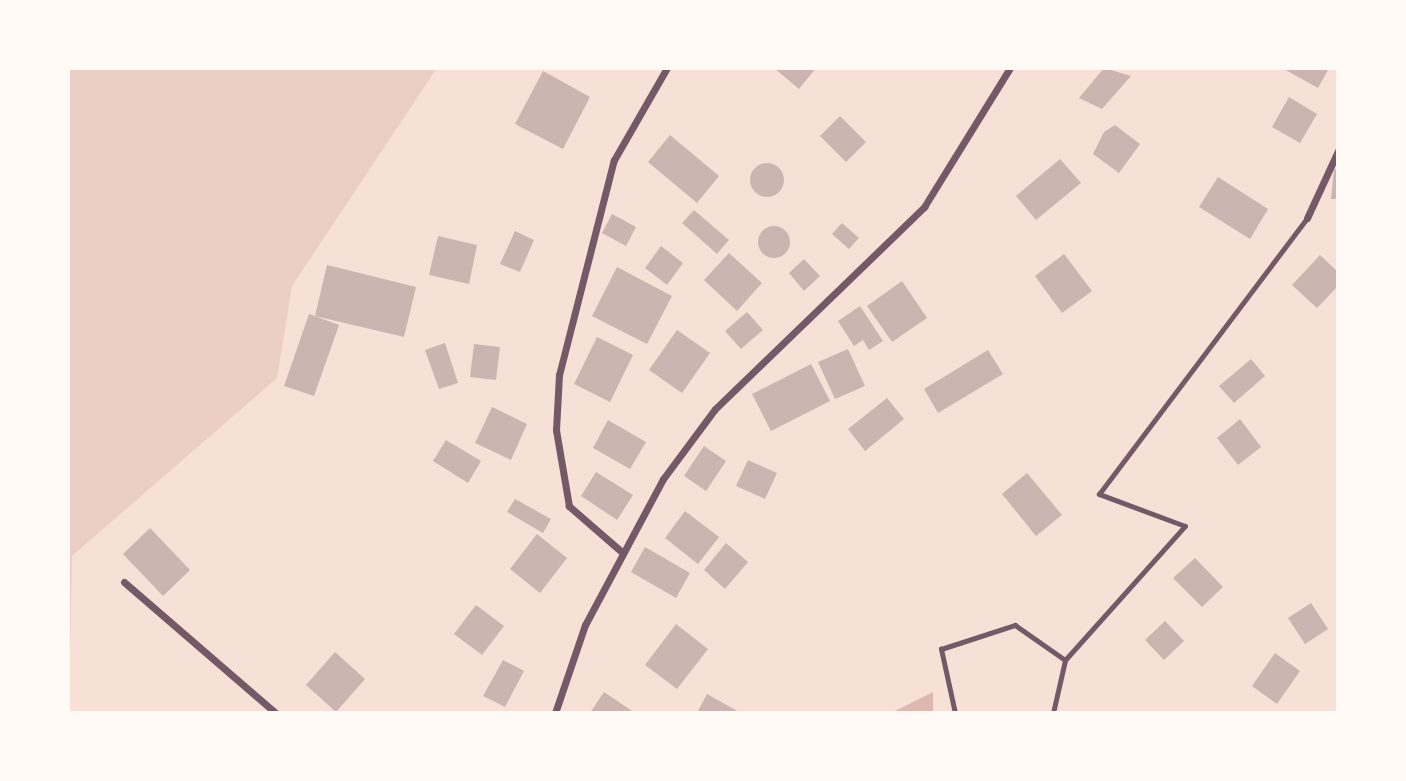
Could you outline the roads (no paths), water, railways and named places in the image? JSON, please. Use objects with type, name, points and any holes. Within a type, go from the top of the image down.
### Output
[{"type":"street","points":[[623,553],[569,506],[556,430],[559,374],[614,160],[667,68]]},
{"type":"street","points":[[555,713],[586,625],[663,479],[715,409],[924,207],[1010,68]]},
{"type":"street","points":[[1307,218],[1338,150]]},
{"type":"street","points":[[124,582],[276,713]]},
{"type":"lane","points":[[1053,713],[1065,660],[1185,526],[1099,494],[1307,218]]},
{"type":"lane","points":[[955,713],[941,649],[1015,625],[1065,660]]}]
